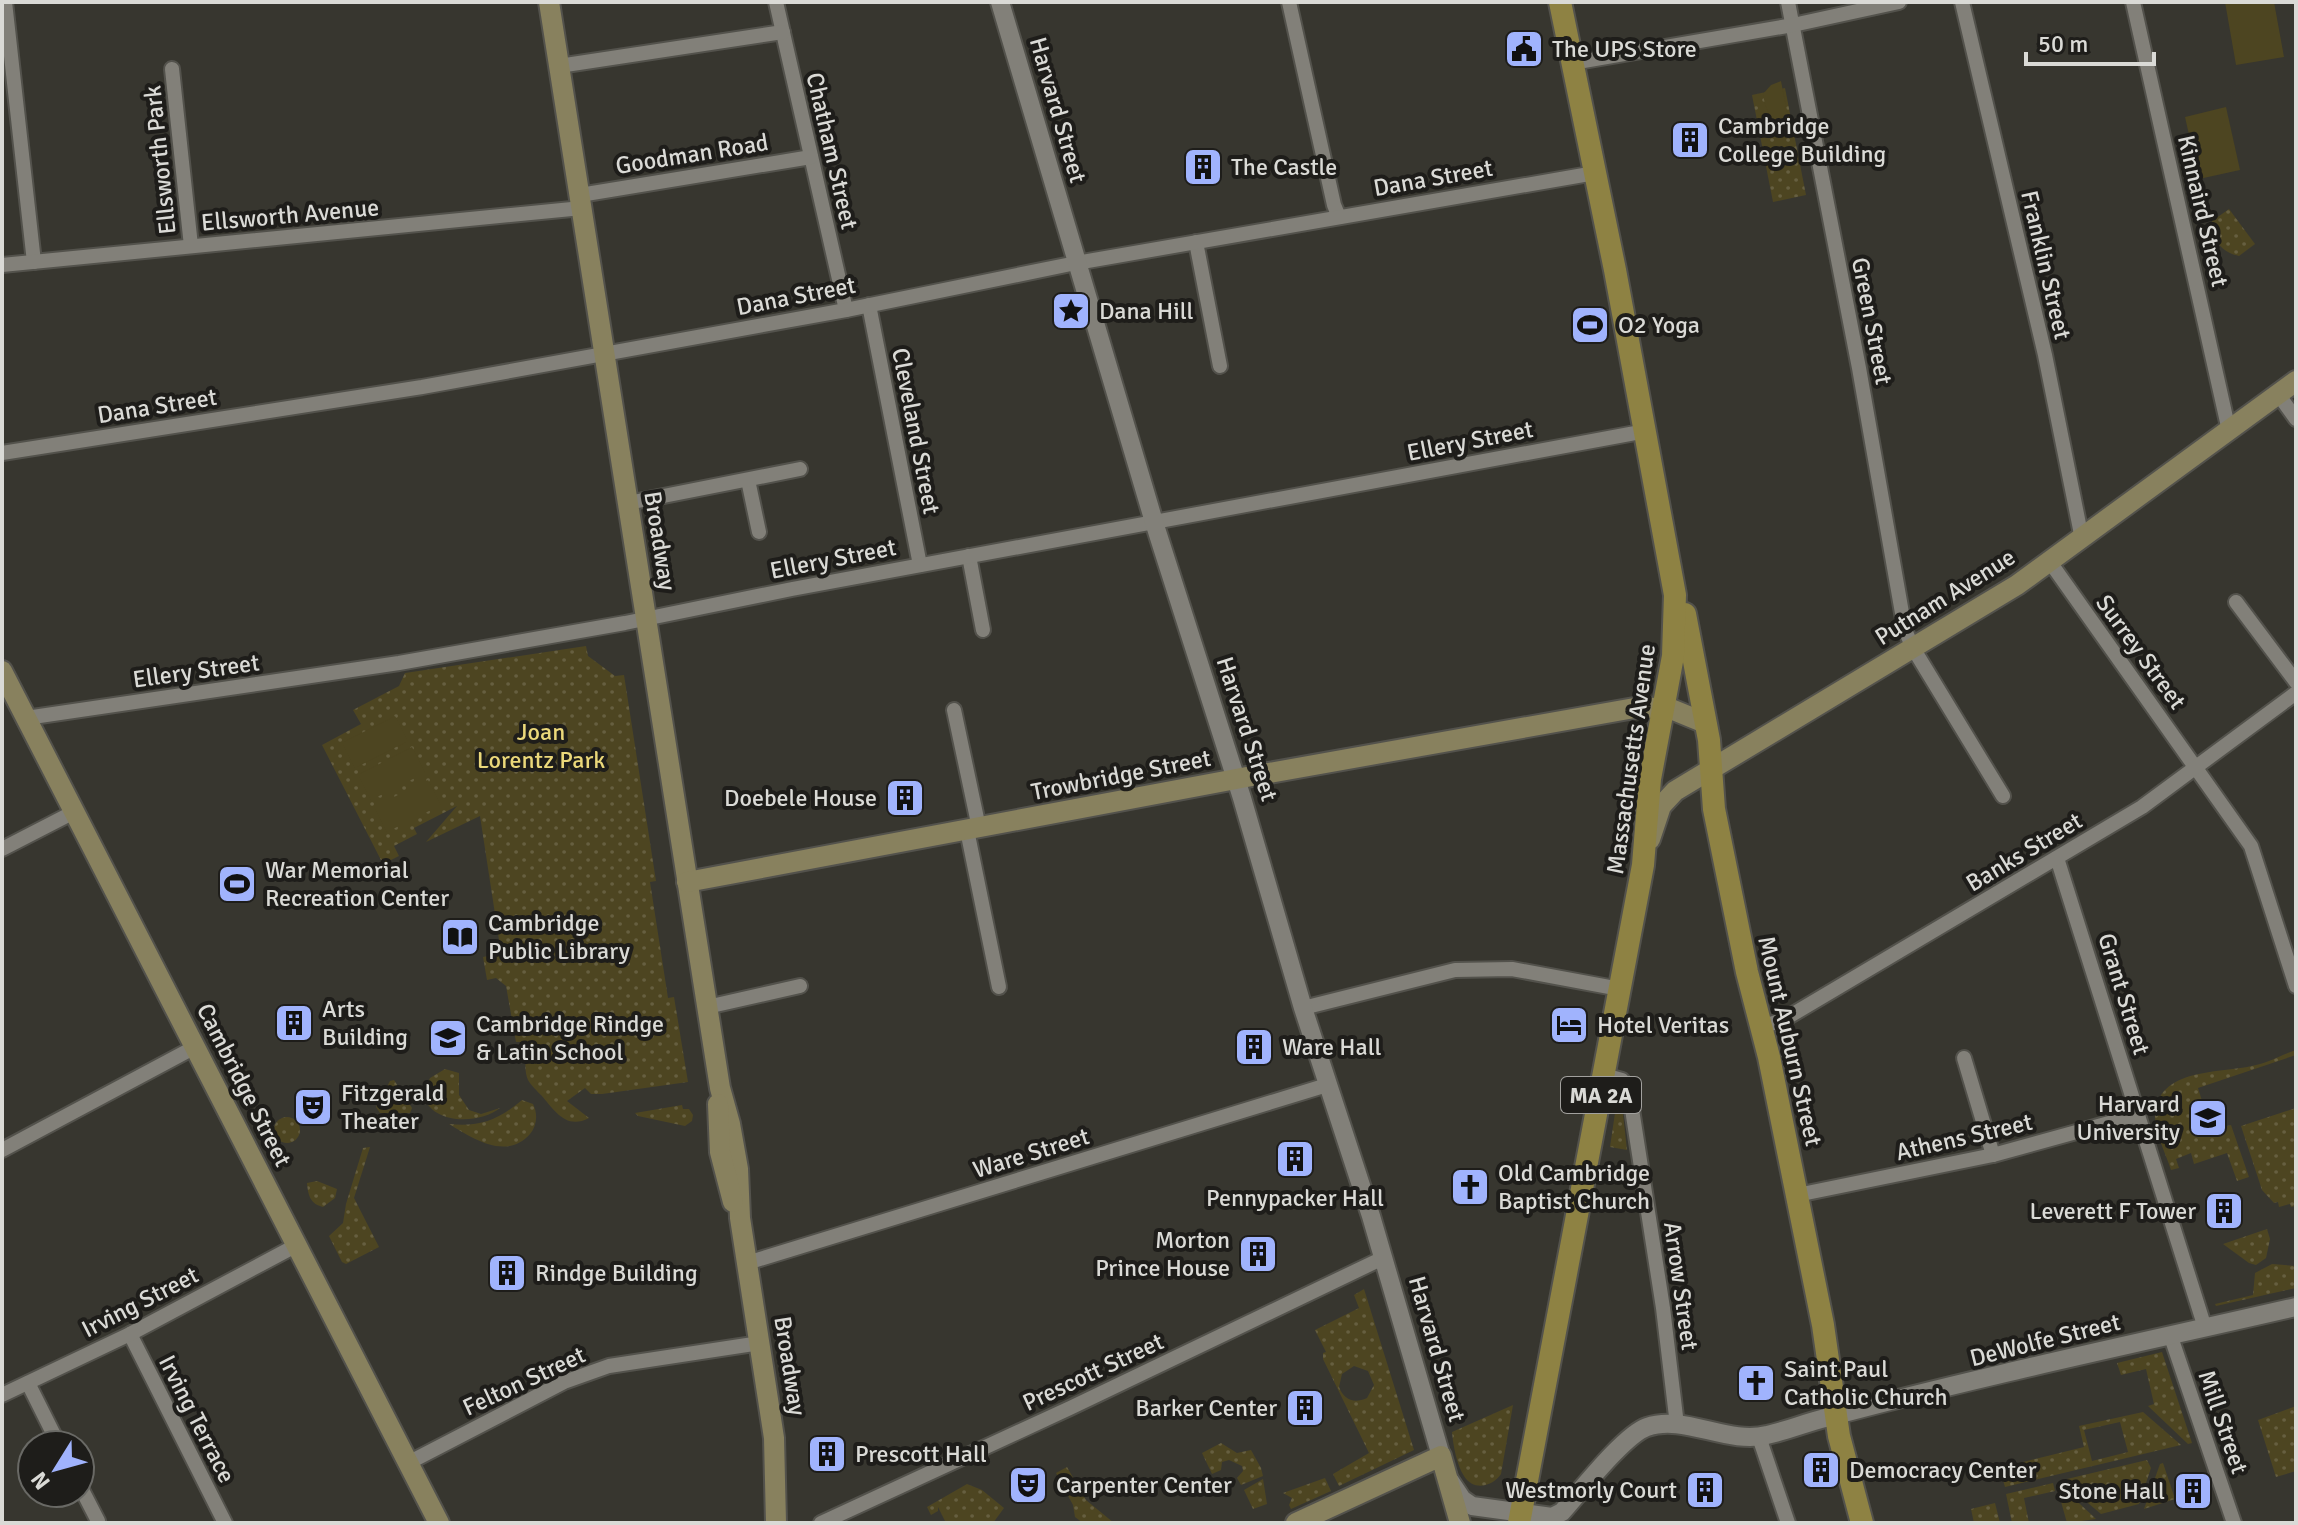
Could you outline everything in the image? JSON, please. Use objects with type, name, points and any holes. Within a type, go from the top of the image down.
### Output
[{"type":"main road","name":"Broadway","points":[[549,2],[720,1088],[717,1127],[720,1152],[729,1191],[740,1218],[776,1448],[776,1523]]},
{"type":"main road","name":"Massachusetts Avenue","points":[[1520,1518],[1643,865],[1650,779],[1676,628],[1672,571],[1560,2]]},
{"type":"main road","name":"Putnam Avenue","points":[[1643,865],[1666,798],[2050,562],[2296,381]]},
{"type":"main road","name":"Mount Auburn Street","points":[[1672,571],[1686,616],[1705,723],[1714,809],[1825,1334],[1846,1466],[1862,1523]]},
{"type":"main road","name":"Cambridge Street","points":[[2,671],[439,1523]]},
{"type":"main road","name":"Trowbridge Street","points":[[687,882],[1640,707],[1663,707],[1705,723]]},
{"type":"main road","points":[[1296,1523],[1443,1464]]},
{"type":"main road","name":"Harvard Street","points":[[1443,1464],[1460,1523]]},
{"type":"street","points":[[5,2],[34,262]]},
{"type":"street","name":"Chatham Street","points":[[776,2],[846,310]]},
{"type":"street","name":"Harvard Street","points":[[1000,2],[1154,522],[1236,779],[1303,1008],[1383,1258],[1443,1464],[1458,1494],[1469,1505],[1520,1518],[1542,1518],[1557,1515],[1638,1431],[1659,1424],[1759,1437]]},
{"type":"street","points":[[1289,2],[1339,217]]},
{"type":"street","name":"Green Street","points":[[1788,2],[1859,368],[1903,621],[1913,648],[2003,796]]},
{"type":"street","points":[[1572,63],[1793,25],[1899,2]]},
{"type":"street","name":"Franklin Street","points":[[1962,2],[2045,355],[2082,539]]},
{"type":"street","name":"Kinnaird Street","points":[[2133,2],[2229,431]]},
{"type":"street","points":[[559,66],[783,32]]},
{"type":"street","name":"Ellsworth Park","points":[[172,69],[191,246]]},
{"type":"street","name":"Goodman Road","points":[[581,201],[811,157]]},
{"type":"street","name":"Dana Street","points":[[2,453],[422,387],[846,310],[1076,263],[1595,173]]},
{"type":"street","name":"Ellsworth Avenue","points":[[2,265],[581,201]]},
{"type":"street","points":[[1196,242],[1220,366]]},
{"type":"street","name":"Cleveland Street","points":[[869,305],[920,565]]},
{"type":"street","points":[[2278,394],[2296,419]]},
{"type":"street","name":"Ellery Street","points":[[26,718],[384,665],[646,619],[920,565],[1646,431]]},
{"type":"street","points":[[628,503],[800,469]]},
{"type":"street","points":[[748,480],[759,532]]},
{"type":"street","points":[[969,556],[983,630]]},
{"type":"street","name":"Surrey Street","points":[[2050,562],[2254,852],[2296,986]]},
{"type":"street","points":[[2236,602],[2296,682]]},
{"type":"street","name":"Banks Street","points":[[1761,1027],[1783,1020],[2142,807],[2296,693]]},
{"type":"street","points":[[954,710],[999,987]]},
{"type":"street","points":[[2,849],[74,812]]},
{"type":"street","name":"Grant Street","points":[[2057,858],[2205,1328]]},
{"type":"street","points":[[1303,1008],[1455,970],[1512,969],[1620,989]]},
{"type":"street","points":[[707,1007],[800,986]]},
{"type":"street","points":[[2,1150],[195,1047]]},
{"type":"street","points":[[1964,1058],[1993,1155]]},
{"type":"street","name":"Arrow Street","points":[[1604,1075],[1622,1080],[1629,1090],[1663,1308],[1677,1425]]},
{"type":"street","name":"Ware Street","points":[[747,1263],[1327,1085]]},
{"type":"street","name":"Athens Street","points":[[1797,1195],[1993,1155],[2138,1115]]},
{"type":"street","name":"Irving Street","points":[[2,1395],[130,1334],[297,1245]]},
{"type":"street","name":"Prescott Street","points":[[821,1523],[1383,1258]]},
{"type":"street","name":"DeWolfe Street","points":[[1759,1437],[2170,1334],[2296,1307]]},
{"type":"street","name":"Irving Terrace","points":[[130,1334],[225,1523]]},
{"type":"street","name":"Mill Street","points":[[2170,1334],[2234,1523]]},
{"type":"street","name":"Felton Street","points":[[408,1463],[580,1375],[609,1366],[760,1343]]},
{"type":"street","points":[[28,1383],[51,1429]]},
{"type":"street","points":[[1759,1437],[1788,1523]]},
{"type":"street","points":[[92,1509],[98,1521]]},
{"type":"green space","points":[[2225,2],[2274,2],[2284,57],[2236,65]]},
{"type":"green space","points":[[1781,81],[1790,127],[1784,129],[1769,114],[1763,94],[1771,85]]},
{"type":"green space","points":[[1785,88],[1806,195],[1773,202],[1752,95]]},
{"type":"green space","points":[[2226,107],[2240,170],[2199,179],[2185,117]]},
{"type":"green space","points":[[2229,209],[2255,244],[2239,256],[2223,248],[2214,234],[2212,221]]},
{"type":"green space","name":"Joan Lorentz Park","points":[[586,646],[588,656],[615,676],[624,675],[656,881],[650,882],[668,998],[674,997],[688,1082],[602,1094],[591,1094],[585,1088],[567,1101],[589,1118],[574,1122],[556,1112],[528,1080],[525,1064],[528,1048],[524,1042],[516,1042],[506,986],[496,978],[487,980],[483,957],[501,953],[480,816],[426,842],[457,806],[414,828],[417,834],[394,846],[399,856],[383,864],[322,745],[361,724],[353,710],[399,686],[405,673]]},
{"type":"green space","points":[[395,716],[408,741],[355,768],[342,743]]},
{"type":"green space","points":[[412,747],[425,773],[371,800],[358,775]]},
{"type":"green space","points":[[428,780],[441,805],[387,832],[374,807]]},
{"type":"green space","points":[[2296,1050],[2296,1055],[2198,1088],[2211,1130],[2231,1125],[2249,1177],[2237,1181],[2227,1153],[2194,1164],[2191,1153],[2176,1159],[2179,1168],[2171,1170],[2155,1123],[2158,1100],[2167,1089],[2194,1075],[2256,1065]]},
{"type":"green space","points":[[445,1069],[459,1073],[459,1095],[469,1110],[481,1114],[500,1108],[491,1114],[468,1119],[456,1119],[435,1111],[427,1104],[423,1093],[430,1078]]},
{"type":"green space","points":[[394,1080],[412,1108],[410,1113],[380,1113],[376,1107],[390,1081]]},
{"type":"green space","points":[[522,1100],[533,1104],[535,1124],[521,1142],[510,1146],[489,1144],[449,1124],[488,1121]]},
{"type":"green space","points":[[682,1105],[693,1115],[692,1121],[685,1126],[635,1113]]},
{"type":"green space","points":[[2296,1108],[2296,1206],[2279,1207],[2278,1202],[2274,1203],[2262,1190],[2241,1126]]},
{"type":"green space","points":[[1615,1113],[1623,1114],[1627,1150],[1610,1147]]},
{"type":"green space","points":[[287,1117],[296,1121],[300,1130],[296,1139],[287,1143],[278,1139],[274,1130],[278,1121]]},
{"type":"green space","points":[[370,1147],[354,1198],[379,1247],[346,1264],[329,1236],[343,1223],[363,1148]]},
{"type":"green space","points":[[317,1181],[337,1189],[335,1198],[323,1207],[312,1201],[308,1191],[307,1183]]},
{"type":"green space","points":[[2267,1229],[2270,1239],[2266,1258],[2256,1265],[2223,1244]]},
{"type":"green space","points":[[2272,1264],[2296,1266],[2296,1288],[2216,1306],[2253,1295],[2255,1273]]},
{"type":"green space","points":[[1364,1289],[1414,1450],[1339,1486],[1333,1474],[1369,1453],[1323,1359],[1326,1352],[1315,1330],[1359,1308],[1354,1295]],"holes":[[[1354,1366],[1368,1371],[1374,1385],[1367,1398],[1358,1401],[1347,1398],[1339,1387],[1342,1374]]]},
{"type":"green space","points":[[2162,1352],[2192,1443],[2188,1444],[2148,1406],[2154,1404],[2146,1369],[2121,1375],[2117,1363]]},
{"type":"green space","points":[[1513,1405],[1501,1474],[1483,1486],[1473,1484],[1459,1467],[1452,1432]]},
{"type":"green space","points":[[2296,1406],[2296,1471],[2276,1477],[2258,1420]]},
{"type":"green space","points":[[2143,1412],[2181,1445],[2005,1487],[2003,1480],[2010,1478],[2007,1466],[2084,1447],[2079,1426]],"holes":[[[2120,1422],[2128,1452],[2092,1461],[2084,1430]]]},
{"type":"green space","points":[[1221,1443],[1237,1453],[1251,1450],[1263,1476],[1241,1485],[1237,1478],[1243,1471],[1242,1466],[1229,1460],[1222,1462],[1221,1470],[1212,1474],[1202,1453]]},
{"type":"green space","points":[[2147,1460],[2151,1468],[2139,1504],[2101,1514],[2069,1487],[2067,1479]]},
{"type":"green space","points":[[2163,1463],[2175,1499],[2144,1509],[2160,1464]]},
{"type":"green space","points":[[1067,1467],[1086,1500],[1114,1523],[1083,1523],[1075,1517],[1073,1505],[1056,1473]]},
{"type":"green space","points":[[1325,1478],[1331,1491],[1291,1509],[1292,1498],[1283,1493]]},
{"type":"green space","points":[[1263,1479],[1267,1504],[1253,1509],[1244,1490]]},
{"type":"green space","points":[[2053,1483],[2055,1491],[2024,1498],[2029,1523],[2012,1523],[2006,1494]]},
{"type":"green space","points":[[967,1484],[982,1490],[1004,1508],[993,1523],[946,1523],[938,1507],[938,1511],[931,1515],[927,1507]]},
{"type":"green space","points":[[2064,1489],[2096,1519],[2067,1523],[2058,1491]]},
{"type":"green space","points":[[1995,1503],[2000,1523],[1974,1523],[1971,1509]]},
{"type":"place","name":"The UPS Store","points":[[1524,49]]},
{"type":"place","name":"Cambridge College Building","points":[[1690,140]]},
{"type":"place","name":"The Castle","points":[[1203,167]]},
{"type":"place","name":"Dana Hill","points":[[1071,311]]},
{"type":"place","name":"O2 Yoga","points":[[1590,325]]},
{"type":"place","name":"Doebele House","points":[[905,798]]},
{"type":"place","name":"War Memorial Recreation Center","points":[[237,884]]},
{"type":"place","name":"Cambridge Public Library","points":[[460,937]]},
{"type":"place","name":"Arts Building","points":[[294,1023]]},
{"type":"place","name":"Hotel Veritas","points":[[1569,1025]]},
{"type":"place","name":"Cambridge Rindge & Latin School","points":[[448,1038]]},
{"type":"place","name":"Ware Hall","points":[[1254,1047]]},
{"type":"place","name":"Fitzgerald Theater","points":[[313,1107]]},
{"type":"place","name":"Harvard University","points":[[2208,1118]]},
{"type":"place","name":"Pennypacker Hall","points":[[1295,1159]]},
{"type":"place","name":"Old Cambridge Baptist Church","points":[[1470,1187]]},
{"type":"place","name":"Leverett F Tower","points":[[2224,1211]]},
{"type":"place","name":"Morton Prince House","points":[[1258,1254]]},
{"type":"place","name":"Rindge Building","points":[[507,1273]]},
{"type":"place","name":"Saint Paul Catholic Church","points":[[1756,1383]]},
{"type":"place","name":"Barker Center","points":[[1305,1408]]},
{"type":"place","name":"Prescott Hall","points":[[827,1454]]},
{"type":"place","name":"Democracy Center","points":[[1821,1470]]},
{"type":"place","name":"Carpenter Center","points":[[1028,1485]]},
{"type":"place","name":"Westmorly Court","points":[[1705,1490]]},
{"type":"place","name":"Stone Hall","points":[[2193,1491]]}]
